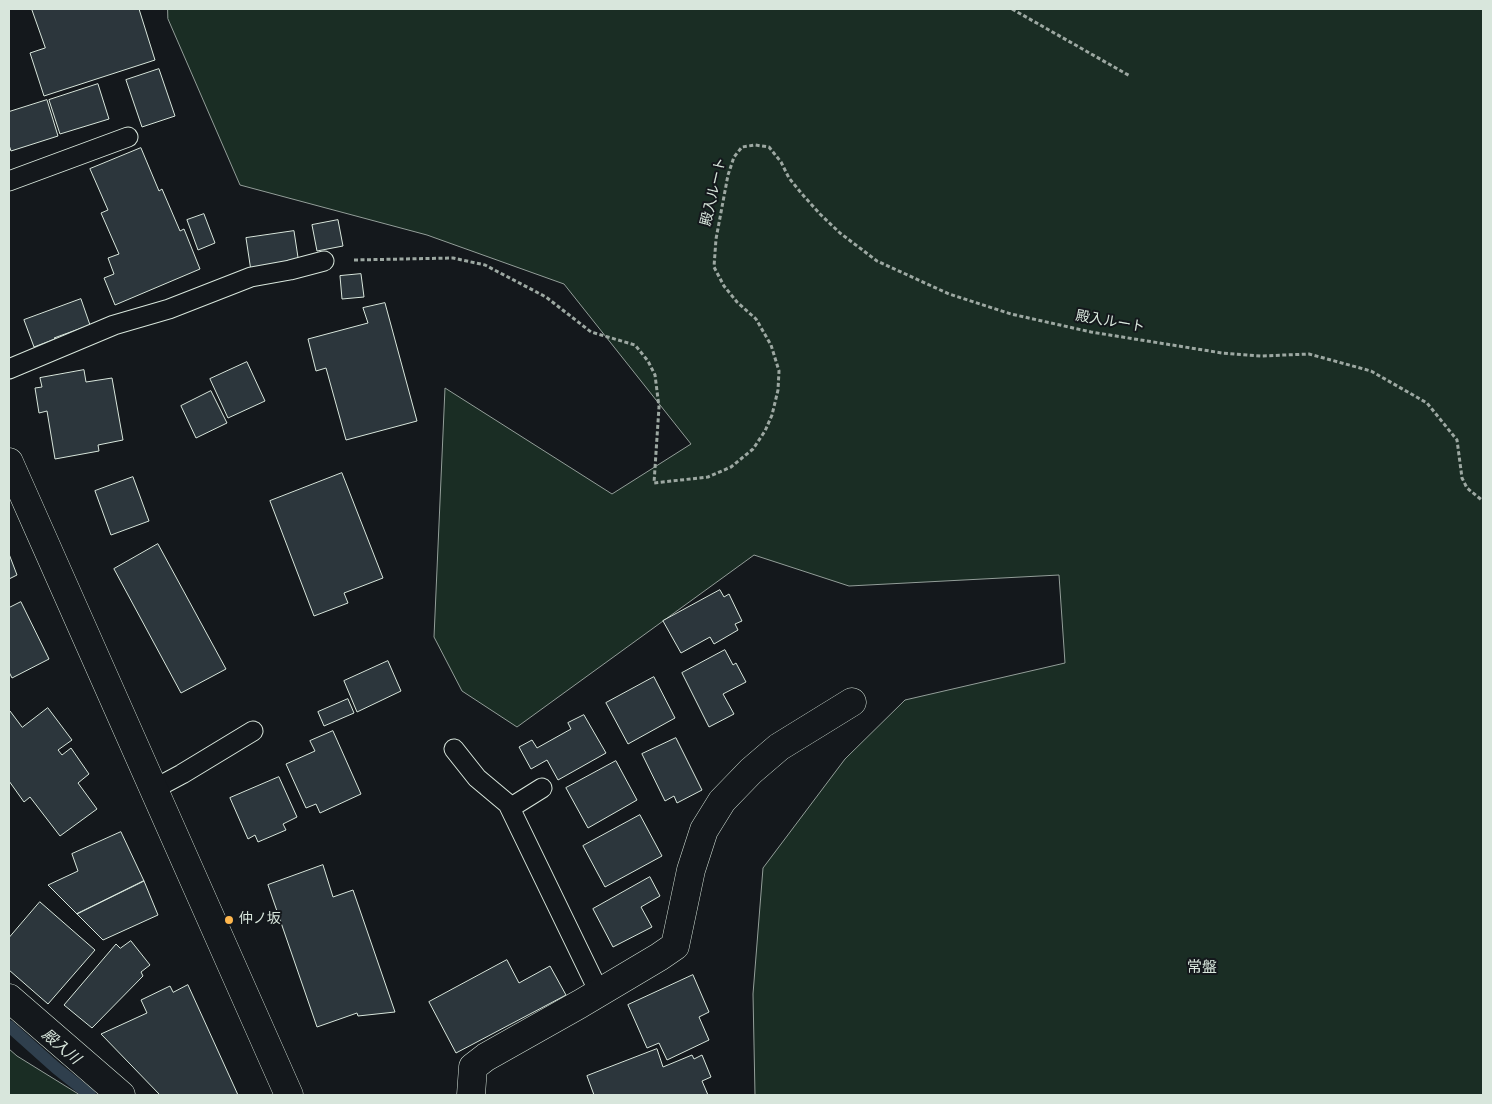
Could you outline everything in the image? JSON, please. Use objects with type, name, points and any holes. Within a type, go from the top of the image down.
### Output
[{"type":"street","points":[[9,462],[289,1095]]},
{"type":"street","points":[[471,1095],[473,1067],[486,1057],[675,946],[691,870],[704,830],[722,801],[751,771],[779,747],[852,702]]},
{"type":"street","points":[[9,998],[121,1095]]},
{"type":"lane","points":[[9,181],[128,137]]},
{"type":"lane","points":[[9,369],[114,325],[169,309],[251,277],[290,270],[324,261]]},
{"type":"lane","points":[[154,789],[253,731]]},
{"type":"lane","points":[[454,749],[477,778],[508,804],[599,992]]},
{"type":"lane","points":[[510,808],[542,788]]},
{"type":"path","points":[[1012,9],[1130,76]]},
{"type":"path","name":"殿入ルート","points":[[324,261],[453,258],[485,265],[546,297],[591,332],[634,345],[648,361],[655,375],[659,407],[654,483],[708,477],[730,467],[753,449],[765,431],[772,415],[778,390],[780,370],[771,345],[756,319],[737,302],[724,286],[714,268],[716,239],[728,175],[734,157],[742,147],[755,145],[769,147],[802,194],[840,232],[877,261],[949,294],[1011,314],[1091,332],[1222,353],[1261,356],[1309,354],[1371,371],[1427,403],[1456,440],[1462,478],[1467,488],[1483,501]]},
{"type":"green space","points":[[168,9],[1483,9],[1483,1095],[755,1095],[753,994],[763,868],[845,759],[905,700],[1065,663],[1059,575],[849,586],[754,555],[517,727],[462,691],[434,637],[445,388],[612,494],[691,444],[564,284],[427,235],[240,185],[168,19]]},
{"type":"green space","points":[[9,1049],[17,1056],[80,1095],[9,1095]]},
{"type":"building","points":[[32,9],[139,9],[155,60],[44,96],[30,53],[45,48]]},
{"type":"building","points":[[159,69],[175,116],[142,127],[126,80]]},
{"type":"building","points":[[98,84],[109,119],[60,134],[49,100]]},
{"type":"building","points":[[47,100],[58,136],[11,151],[9,145],[9,112]]},
{"type":"building","points":[[141,148],[159,191],[162,189],[180,231],[184,229],[200,269],[115,305],[104,278],[114,274],[108,258],[119,254],[101,213],[108,210],[90,169]]},
{"type":"building","points":[[204,214],[215,243],[198,250],[187,220]]},
{"type":"building","points":[[338,220],[343,246],[317,251],[312,225]]},
{"type":"building","points":[[294,231],[299,264],[251,271],[246,238]]},
{"type":"building","points":[[361,274],[364,297],[342,299],[340,276]]},
{"type":"building","points":[[81,299],[90,325],[34,347],[24,320]]},
{"type":"building","points":[[385,303],[417,421],[346,440],[326,368],[316,371],[308,339],[368,323],[363,308]]},
{"type":"building","points":[[247,362],[265,401],[228,418],[210,379]]},
{"type":"building","points":[[84,370],[86,382],[112,378],[123,440],[98,445],[99,451],[55,459],[47,411],[39,413],[35,388],[42,387],[40,378]]},
{"type":"building","points":[[211,391],[227,423],[196,438],[181,406]]},
{"type":"building","points":[[342,473],[383,578],[344,593],[348,603],[314,616],[270,501]]},
{"type":"building","points":[[133,477],[149,521],[111,535],[95,491]]},
{"type":"building","points":[[158,544],[226,669],[181,693],[114,569]]},
{"type":"building","points":[[9,554],[17,575],[9,579]]},
{"type":"building","points":[[720,590],[724,597],[729,594],[742,621],[735,624],[738,630],[714,644],[710,637],[681,653],[663,621]]},
{"type":"building","points":[[21,602],[49,659],[12,678],[9,672],[9,608]]},
{"type":"building","points":[[725,650],[733,665],[736,663],[746,682],[723,694],[734,714],[709,727],[682,673]]},
{"type":"building","points":[[388,661],[401,691],[357,712],[344,681]]},
{"type":"building","points":[[654,677],[675,718],[628,744],[606,703]]},
{"type":"building","points":[[348,699],[354,713],[324,726],[318,712]]},
{"type":"building","points":[[48,708],[72,740],[58,750],[62,755],[71,748],[89,774],[78,783],[97,809],[60,836],[30,797],[24,802],[9,781],[9,712],[22,727]]},
{"type":"building","points":[[584,715],[606,753],[558,780],[547,760],[531,769],[519,747],[532,740],[537,748],[571,729],[568,723]]},
{"type":"building","points":[[333,731],[361,794],[320,813],[316,804],[306,808],[286,764],[315,751],[310,741]]},
{"type":"building","points":[[676,738],[702,790],[677,803],[674,796],[665,801],[642,754]]},
{"type":"building","points":[[616,761],[637,800],[588,828],[566,788]]},
{"type":"building","points":[[279,777],[297,817],[283,824],[286,830],[258,842],[255,835],[248,839],[230,798]]},
{"type":"building","points":[[640,815],[662,856],[605,887],[583,846]]},
{"type":"building","points":[[121,832],[144,881],[77,914],[48,885],[78,871],[72,854]]},
{"type":"building","points":[[323,865],[333,897],[353,890],[395,1012],[358,1016],[357,1013],[317,1027],[268,885]]},
{"type":"building","points":[[650,877],[660,896],[641,907],[652,927],[613,947],[593,909]]},
{"type":"building","points":[[144,881],[158,915],[103,940],[77,914]]},
{"type":"building","points":[[40,902],[95,950],[48,1004],[9,970],[9,938]]},
{"type":"building","points":[[131,941],[150,965],[141,972],[143,976],[92,1028],[64,1005],[116,944],[120,948]]},
{"type":"building","points":[[507,960],[519,983],[550,966],[566,995],[456,1053],[429,1002]]},
{"type":"building","points":[[693,975],[709,1012],[699,1017],[709,1040],[667,1060],[659,1043],[647,1048],[628,1005]]},
{"type":"building","points":[[188,985],[238,1095],[160,1095],[101,1034],[147,1013],[141,1000],[170,986],[173,992]]},
{"type":"building","points":[[657,1049],[663,1067],[692,1055],[694,1059],[702,1055],[711,1077],[702,1081],[708,1095],[594,1095],[587,1076]]},
{"type":"waterway","name":"殿入川","points":[[9,1026],[90,1095]]},
{"type":"place","name":"仲ノ坂","points":[[229,920]]},
{"type":"district","name":"常盤","points":[[1202,969]]}]
